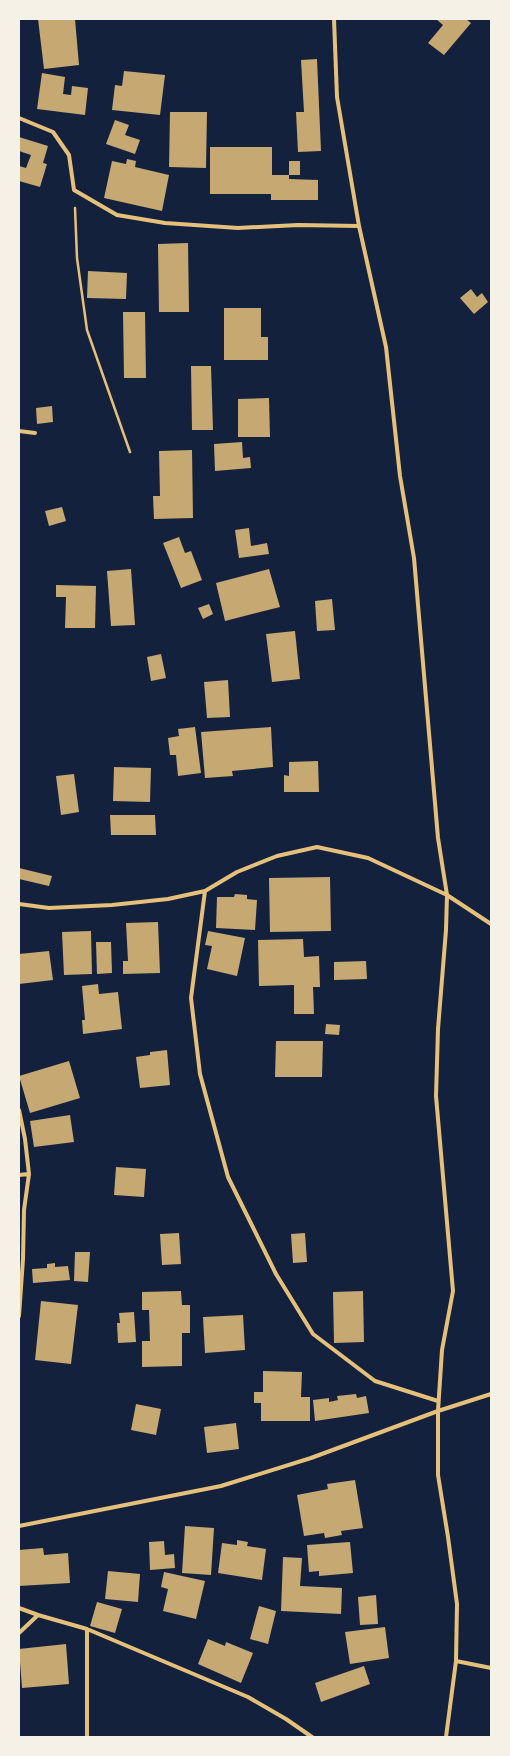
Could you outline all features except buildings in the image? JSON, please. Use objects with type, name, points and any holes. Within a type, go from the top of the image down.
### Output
[{"type":"street","points":[[334,19],[337,96],[359,226],[386,347],[400,476],[414,558],[438,838],[447,895],[446,930],[438,1029],[436,1096],[453,1292],[442,1350],[438,1401],[438,1475],[457,1604],[456,1661],[446,1737]]},
{"type":"street","points":[[19,118],[53,132],[69,155],[74,190],[117,215],[165,223],[238,228],[298,225],[359,226]]},
{"type":"street","points":[[19,431],[35,433]]},
{"type":"street","points":[[19,904],[49,908],[112,905],[168,899],[205,891],[237,872],[277,856],[317,848],[368,858],[447,895],[491,924]]},
{"type":"street","points":[[205,891],[191,998],[200,1074],[228,1177],[276,1274],[313,1334],[375,1381],[438,1401]]},
{"type":"street","points":[[19,1110],[25,1139],[29,1174],[24,1210],[23,1259],[19,1316]]},
{"type":"street","points":[[19,1175],[29,1174]]},
{"type":"street","points":[[19,1526],[221,1486],[311,1458],[438,1411],[491,1394]]},
{"type":"street","points":[[19,1608],[87,1629],[248,1698],[286,1718],[312,1737]]},
{"type":"street","points":[[19,1633],[38,1615]]},
{"type":"street","points":[[87,1629],[87,1737]]},
{"type":"street","points":[[456,1661],[491,1668]]},
{"type":"path","points":[[74,190],[77,258],[87,330],[130,452]]}]
